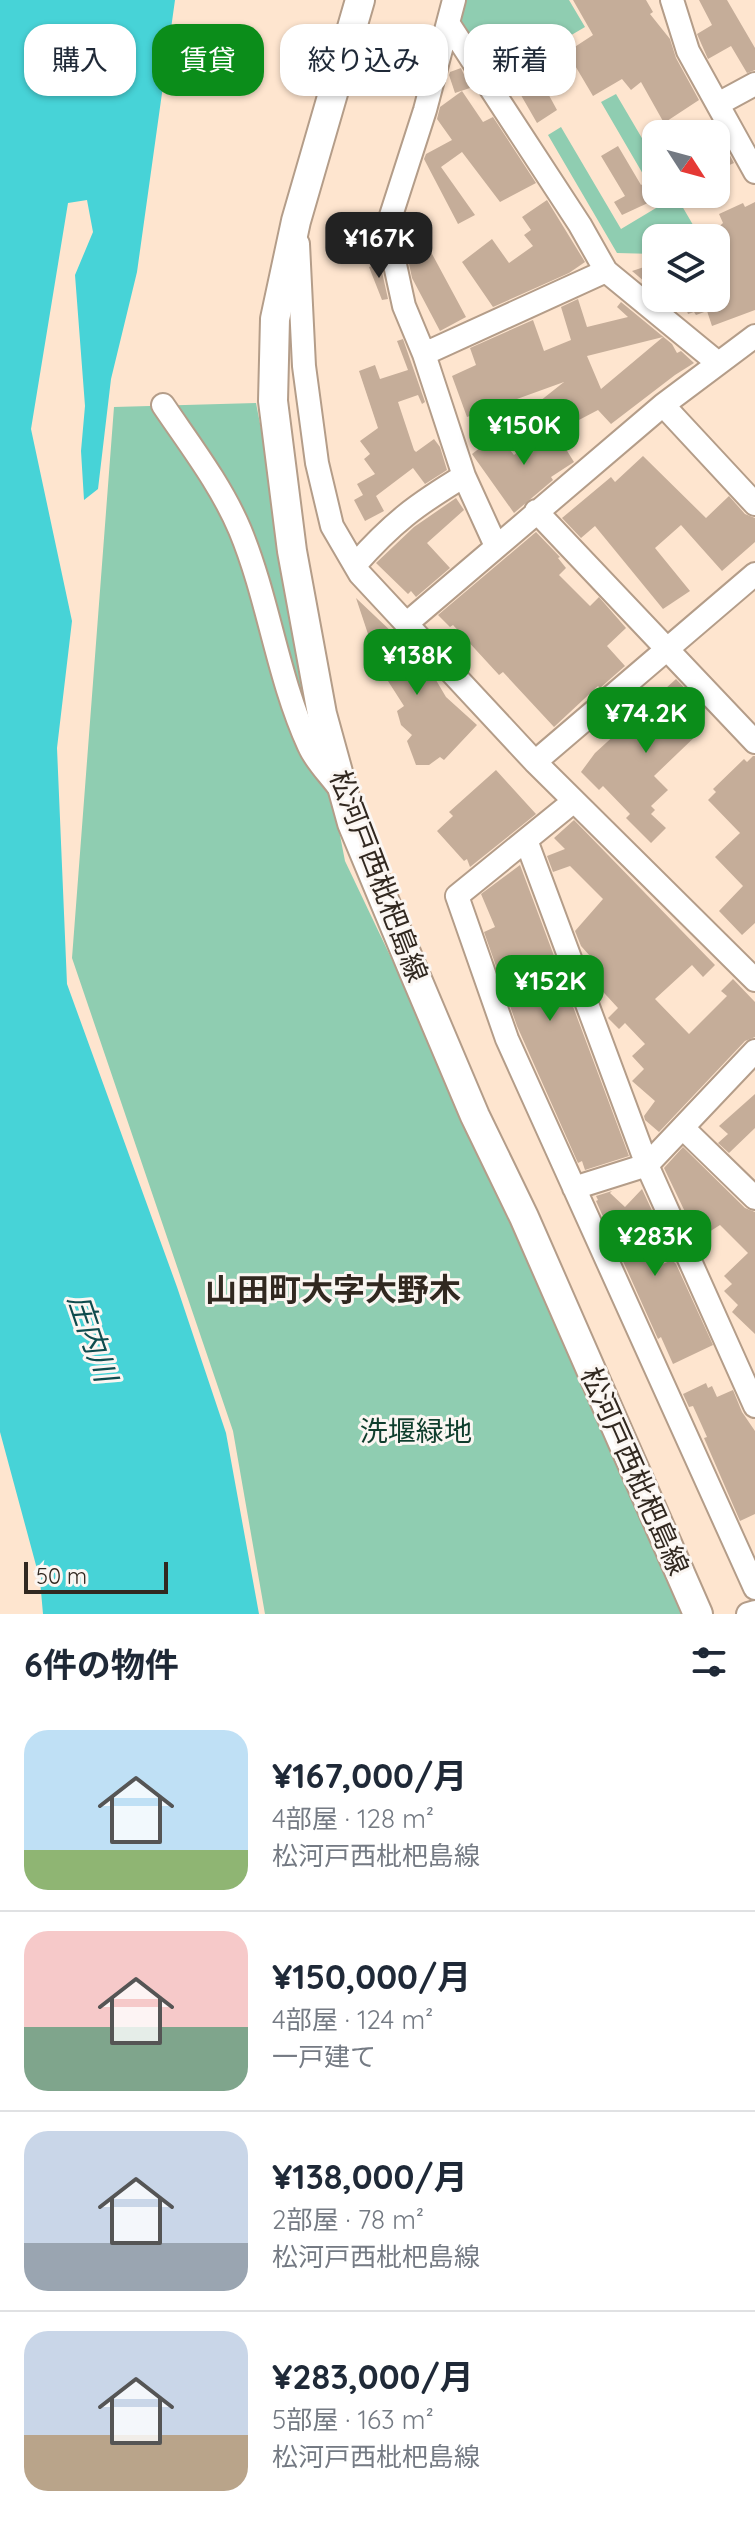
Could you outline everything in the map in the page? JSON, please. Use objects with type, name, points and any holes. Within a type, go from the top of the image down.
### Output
[{"type":"main road","name":"松河戸西枇杷島線","points":[[360,0],[296,221],[275,319],[273,401],[295,566],[322,714],[352,823],[475,1116],[524,1217],[698,1614]]},
{"type":"street","points":[[454,0],[425,110],[387,228],[404,306],[424,354],[464,476],[496,546]]},
{"type":"street","points":[[672,0],[688,51],[755,172]]},
{"type":"street","points":[[448,23],[580,225],[606,271],[718,363]]},
{"type":"street","points":[[718,104],[755,84]]},
{"type":"street","points":[[296,221],[304,366],[317,463],[332,526],[360,574],[535,762],[755,980]]},
{"type":"street","points":[[424,354],[606,271]]},
{"type":"street","points":[[406,624],[663,405],[755,336]]},
{"type":"street","points":[[163,405],[213,479],[239,529],[253,568],[286,691],[310,749],[345,797]]},
{"type":"street","points":[[663,405],[755,504]]},
{"type":"street","points":[[355,565],[386,529],[416,505],[464,476]]},
{"type":"street","points":[[536,511],[755,742]]},
{"type":"street","points":[[535,762],[755,574]]},
{"type":"street","points":[[574,801],[457,896],[507,1039],[755,1588]]},
{"type":"street","points":[[526,840],[647,1165],[755,1406]]},
{"type":"street","points":[[574,1188],[647,1165],[755,1051]]},
{"type":"street","points":[[683,1128],[755,1198]]},
{"type":"street","points":[[748,1614],[755,1612]]},
{"type":"green space","points":[[465,0],[569,0],[585,27],[576,32],[576,24],[464,24],[464,28],[458,18]]},
{"type":"green space","points":[[616,94],[642,138],[642,172],[601,102]]},
{"type":"green space","points":[[561,127],[621,229],[656,208],[683,208],[692,224],[642,224],[642,254],[617,253],[548,135]]},
{"type":"green space","name":"洗堰緑地","points":[[256,403],[345,861],[572,1338],[686,1614],[265,1614],[233,1431],[72,958],[114,407]]},
{"type":"water","name":"庄内川","points":[[0,0],[175,0],[172,24],[152,24],[152,96],[162,96],[137,272],[111,379],[98,489],[84,500],[81,451],[85,406],[75,275],[93,232],[87,200],[68,203],[31,429],[72,621],[57,748],[67,984],[177,1287],[226,1433],[259,1614],[43,1614],[40,1580],[0,1432]]},
{"type":"building","points":[[573,0],[646,0],[653,12],[650,14],[670,39],[676,58],[699,100],[669,120],[662,120],[641,82],[631,90],[622,79],[593,96],[576,67],[576,46],[593,35]]},
{"type":"building","points":[[699,0],[727,0],[755,48],[755,70],[747,73],[731,46],[708,59],[697,34],[712,25]]},
{"type":"building","points":[[461,68],[464,90],[455,93],[450,72]]},
{"type":"building","points":[[462,91],[483,122],[493,117],[536,183],[500,202],[462,152],[441,167],[475,215],[458,224],[424,159],[426,154],[452,140],[437,119],[440,107]]},
{"type":"building","points":[[521,96],[549,96],[557,110],[537,123]]},
{"type":"building","points":[[618,146],[642,184],[642,206],[622,215],[614,202],[625,196],[601,156]]},
{"type":"building","points":[[547,200],[585,262],[569,273],[493,307],[462,262],[492,239],[509,263],[533,246],[524,235],[531,230],[522,217]]},
{"type":"building","points":[[755,202],[755,310],[712,326],[707,312],[730,312],[730,224],[722,224],[719,214],[743,203],[745,207]]},
{"type":"building","points":[[417,226],[466,317],[440,331],[412,278],[406,249],[409,248],[403,231]]},
{"type":"building","points":[[380,263],[388,299],[382,300],[369,267]]},
{"type":"building","points":[[642,268],[642,279],[632,271]]},
{"type":"building","points":[[578,299],[587,327],[628,317],[617,307],[621,302],[672,344],[677,353],[681,351],[694,363],[611,424],[598,410],[556,432],[540,401],[564,382],[467,417],[452,376],[476,365],[470,348],[533,320],[544,351],[571,340],[561,307]],"holes":[[[663,337],[601,389],[587,356]]]},
{"type":"building","points":[[403,339],[425,402],[422,404],[418,395],[398,402],[414,450],[416,452],[434,439],[440,447],[447,470],[425,484],[413,468],[376,496],[384,511],[365,521],[354,500],[363,495],[357,484],[375,474],[364,459],[370,454],[360,441],[378,428],[359,371],[375,365],[380,379],[408,370],[397,341]]},
{"type":"building","points":[[551,425],[574,462],[551,477],[553,480],[514,513],[472,454],[490,440],[494,446],[502,440],[514,455]]},
{"type":"building","points":[[643,456],[706,518],[729,496],[745,514],[755,518],[755,542],[722,571],[681,525],[655,548],[690,591],[663,609],[595,526],[581,538],[562,518],[611,477],[615,482]]},
{"type":"building","points":[[456,498],[464,510],[427,543],[450,568],[416,597],[411,591],[408,594],[376,563],[414,527]]},
{"type":"building","points":[[536,532],[560,557],[566,568],[559,575],[590,606],[599,597],[626,628],[607,646],[625,666],[600,688],[598,686],[554,727],[503,672],[499,675],[453,625],[450,627],[438,615]]},
{"type":"building","points":[[356,598],[414,653],[430,670],[446,697],[477,725],[444,760],[440,757],[429,765],[416,765],[407,741],[412,735],[401,725],[397,711],[404,706],[379,667]]},
{"type":"building","points":[[676,679],[705,709],[693,720],[702,730],[654,776],[668,790],[651,806],[655,810],[651,814],[666,828],[651,843],[626,818],[630,814],[603,786],[599,790],[581,772],[595,753]]},
{"type":"building","points":[[753,756],[755,923],[742,935],[719,911],[743,886],[715,857],[740,833],[708,800],[716,792],[713,789],[744,759],[747,762]]},
{"type":"building","points":[[496,770],[536,814],[470,867],[467,859],[464,861],[437,831],[453,816],[449,812]]},
{"type":"building","points":[[574,820],[715,965],[703,977],[692,965],[655,999],[689,1034],[727,996],[721,991],[733,979],[755,1002],[755,1037],[745,1041],[659,1132],[644,1116],[655,1101],[632,1081],[644,1069],[632,1056],[645,1044],[625,1023],[619,1029],[608,1018],[618,1008],[594,982],[591,974],[599,966],[581,946],[575,931],[603,899],[570,866],[553,872],[547,856],[565,849],[554,838]]},
{"type":"building","points":[[520,865],[629,1156],[585,1170],[582,1161],[578,1163],[517,1026],[484,932],[495,927],[481,894]]},
{"type":"building","points":[[755,1094],[755,1128],[729,1153],[718,1143],[728,1134],[719,1126]]},
{"type":"building","points":[[683,1147],[745,1208],[755,1212],[755,1334],[732,1312],[738,1305],[724,1291],[732,1284],[724,1276],[748,1253],[720,1225],[698,1239],[664,1168]]},
{"type":"building","points":[[642,1189],[662,1232],[639,1242],[651,1269],[672,1260],[676,1264],[713,1345],[673,1364],[661,1337],[658,1339],[596,1201],[596,1196],[612,1191],[610,1193],[625,1207]]},
{"type":"building","points":[[706,1383],[708,1388],[712,1386],[717,1397],[733,1390],[742,1412],[755,1431],[755,1514],[740,1521],[704,1438],[707,1437],[693,1406],[689,1407],[683,1394]]},
{"type":"district","name":"山田町大字大野木","points":[[333,1290]]}]
